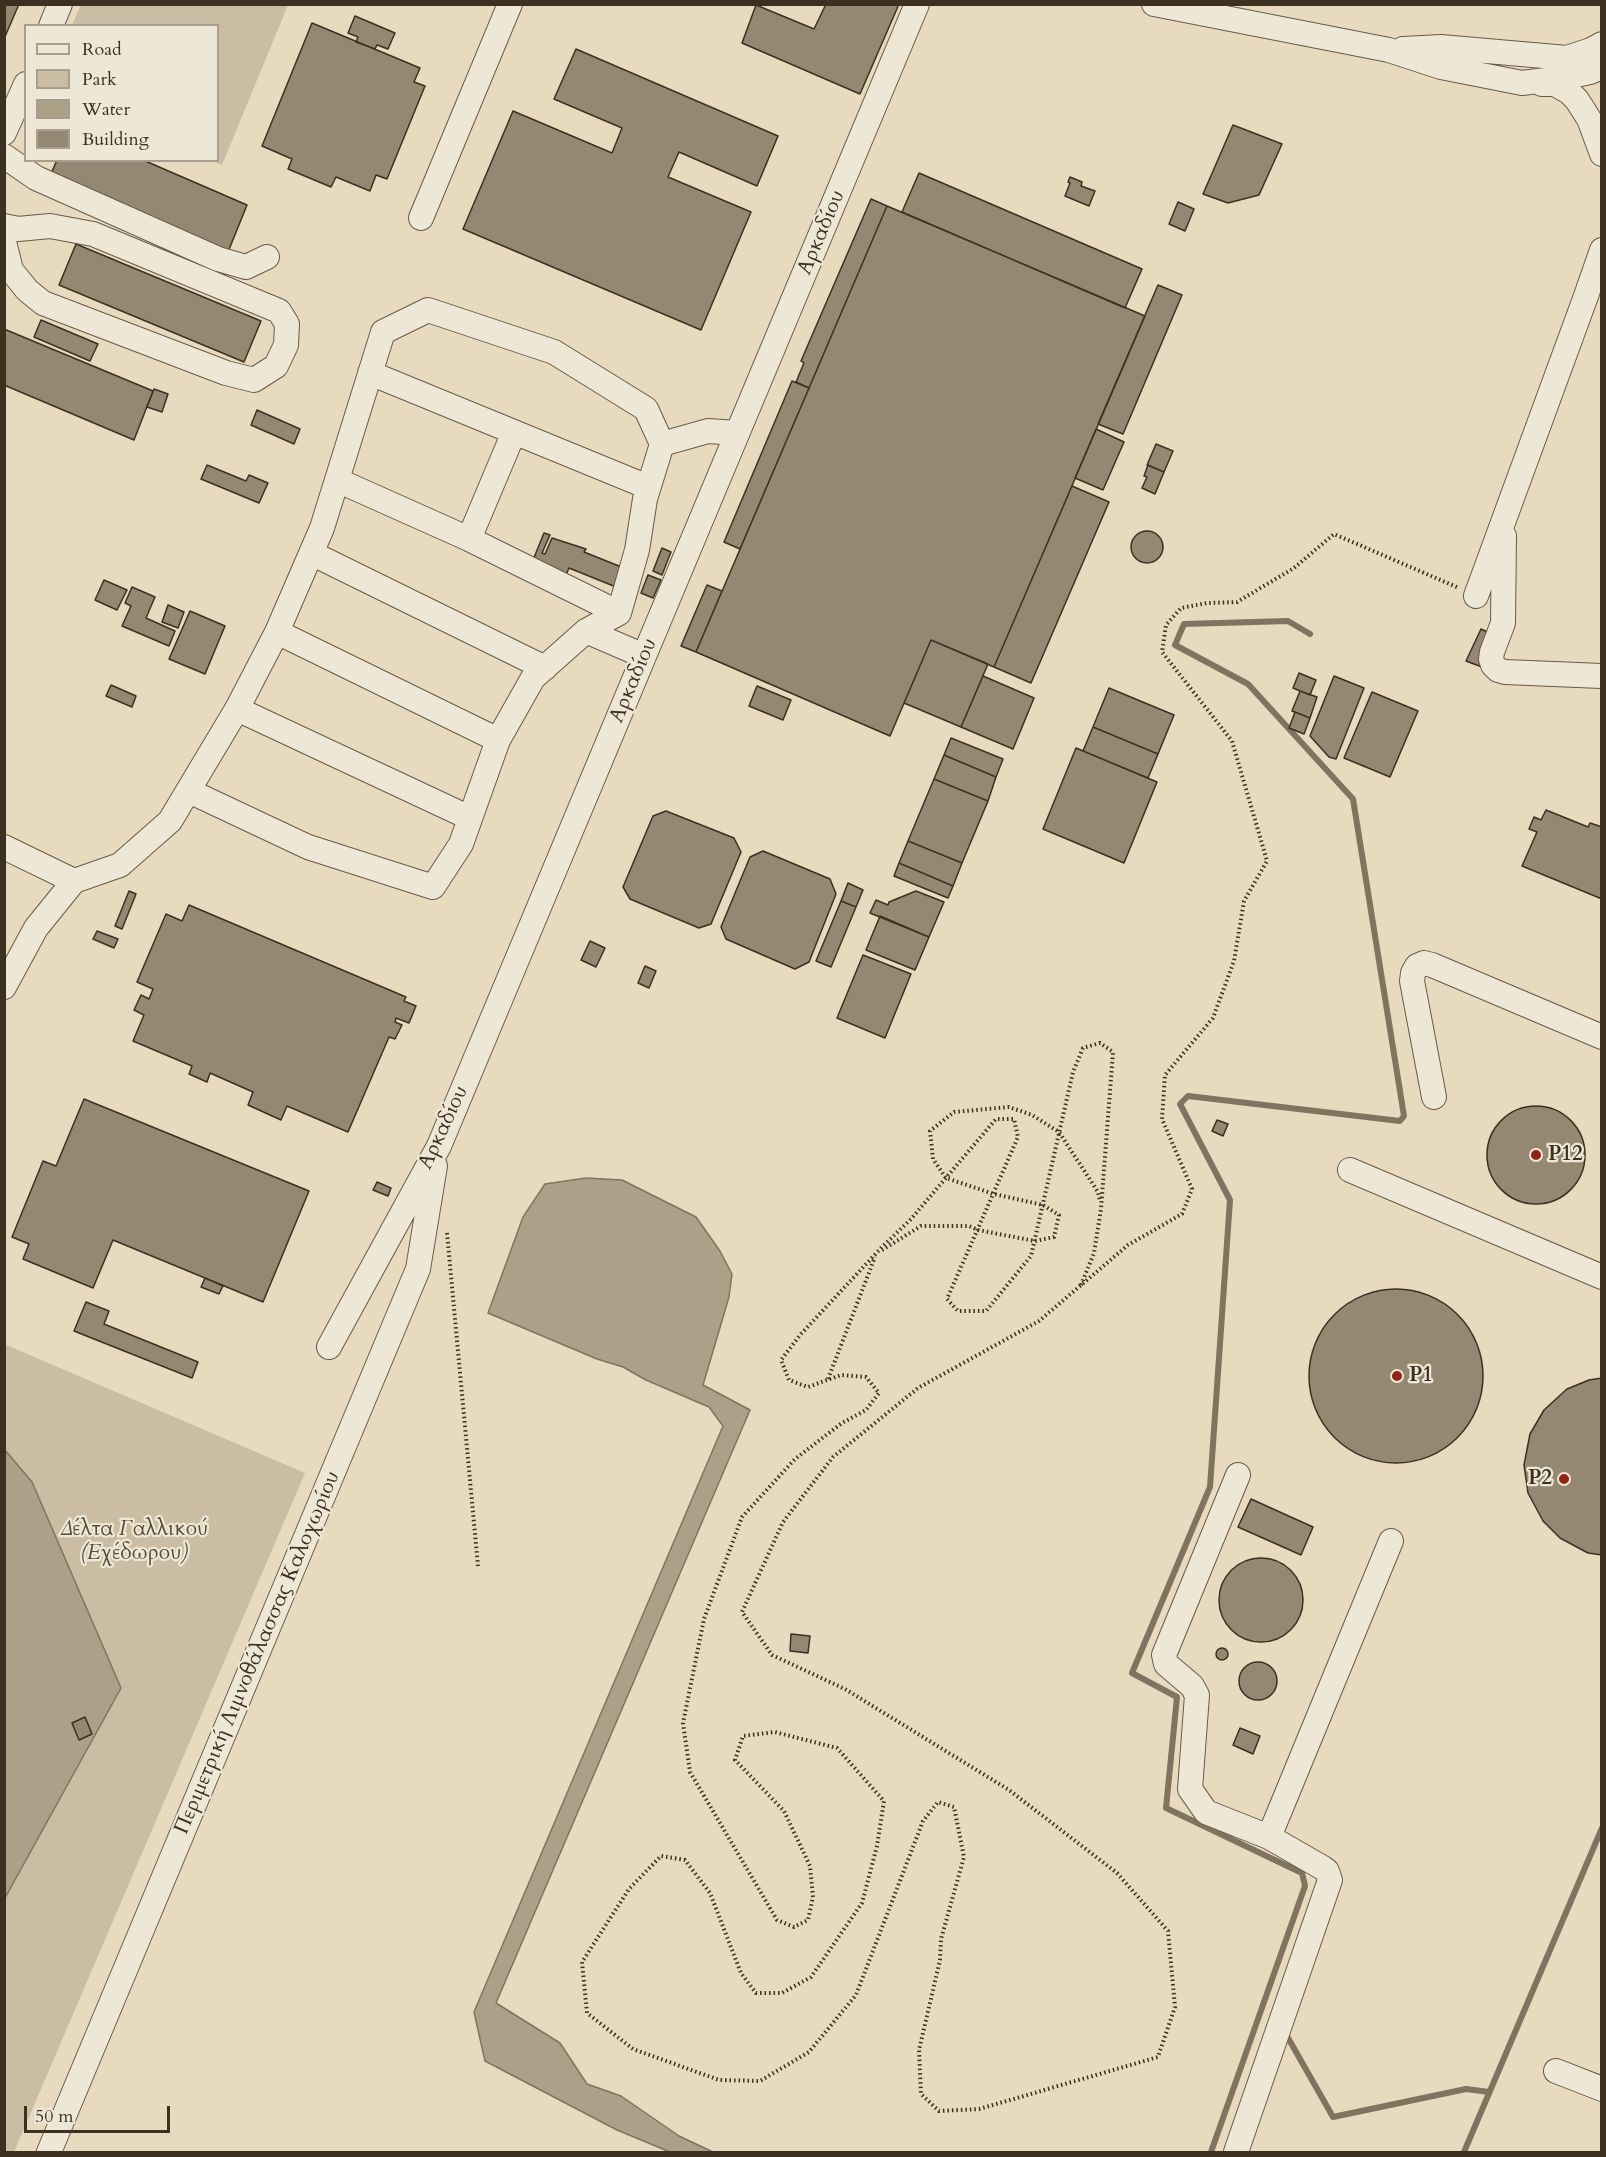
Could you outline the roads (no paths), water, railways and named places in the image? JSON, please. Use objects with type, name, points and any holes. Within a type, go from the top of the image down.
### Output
[{"type":"street","points":[[52,24],[60,4]]},
{"type":"street","points":[[421,218],[510,4]]},
{"type":"street","name":"Αρκαδίου","points":[[329,1347],[439,1146],[917,4]]},
{"type":"street","points":[[1154,4],[1389,50],[1441,67],[1522,83],[1555,84],[1577,100],[1588,119],[1602,154]]},
{"type":"street","points":[[1567,58],[1602,44]]},
{"type":"street","points":[[1389,50],[1441,48],[1567,58],[1599,69]]},
{"type":"street","points":[[1522,83],[1599,69]]},
{"type":"street","points":[[1588,119],[1586,92],[1599,69]]},
{"type":"street","points":[[4,133],[24,88]]},
{"type":"street","points":[[4,156],[36,178],[218,259],[246,267],[267,257]]},
{"type":"street","points":[[4,226],[18,229],[50,226],[93,234],[268,306],[279,311],[287,324],[286,345],[276,366],[254,380],[226,373],[44,303],[27,290],[11,270],[4,242]]},
{"type":"street","points":[[1476,596],[1602,250]]},
{"type":"street","points":[[4,987],[36,928],[74,881],[120,865],[170,820],[237,709],[277,632],[322,528],[383,333],[428,310],[554,352],[646,410],[662,444],[648,487],[637,550],[619,613],[586,631],[533,678],[498,740],[461,844],[433,887],[308,847],[189,791]]},
{"type":"street","points":[[370,373],[648,487]]},
{"type":"street","points":[[662,444],[708,431],[737,433]]},
{"type":"street","points":[[469,539],[514,432]]},
{"type":"street","points":[[338,480],[469,539],[619,613]]},
{"type":"street","points":[[1504,519],[1503,623],[1492,652],[1493,665],[1505,672],[1602,676]]},
{"type":"street","points":[[311,553],[545,668]]},
{"type":"street","points":[[586,631],[644,656]]},
{"type":"street","points":[[277,632],[498,740]]},
{"type":"street","points":[[237,709],[470,818]]},
{"type":"street","points":[[4,847],[74,881]]},
{"type":"street","points":[[1434,1097],[1412,981],[1417,966],[1425,963],[1602,1038]]},
{"type":"street","name":"Περιμετρική Λιμνοθάλασσας Καλοχωρίου","points":[[49,2152],[418,1269],[439,1146]]},
{"type":"street","points":[[1350,1170],[1602,1277]]},
{"type":"street","points":[[1236,2152],[1330,1880],[1327,1871],[1323,1868],[1269,1838],[1206,1812],[1191,1792],[1197,1695],[1192,1686],[1168,1667],[1164,1659],[1165,1650],[1238,1475]]},
{"type":"street","points":[[1269,1838],[1392,1540]]},
{"type":"street","points":[[1556,2071],[1602,2090]]},
{"type":"water","points":[[586,1178],[622,1180],[696,1217],[720,1251],[732,1274],[729,1297],[703,1385],[750,1410],[496,2003],[560,2043],[587,2084],[621,2096],[679,2136],[713,2152],[670,2152],[617,2130],[485,2061],[474,2012],[723,1426],[709,1407],[646,1380],[623,1367],[597,1359],[488,1313],[523,1217],[545,1184]]},
{"type":"water","points":[[5,1450],[32,1482],[121,1688],[5,1898]]},
{"type":"waterway","points":[[1211,2152],[1305,1886],[1302,1873],[1166,1808],[1177,1697],[1132,1673],[1210,1487],[1230,1200],[1180,1104],[1188,1096],[1400,1121],[1404,1116],[1353,799],[1248,684],[1175,645],[1184,624],[1288,621],[1310,634]]},
{"type":"waterway","points":[[1464,2152],[1602,1828]]},
{"type":"waterway","points":[[1287,2036],[1333,2117],[1466,2089],[1489,2092]]},
{"type":"place","name":"P12","points":[[1536,1155]]},
{"type":"place","name":"P1","points":[[1397,1376]]},
{"type":"place","name":"P2","points":[[1564,1479]]},
{"type":"park label","name":"Δέλτα Γαλλικού (Εχέδωρου)","points":[[134,1542]]}]
